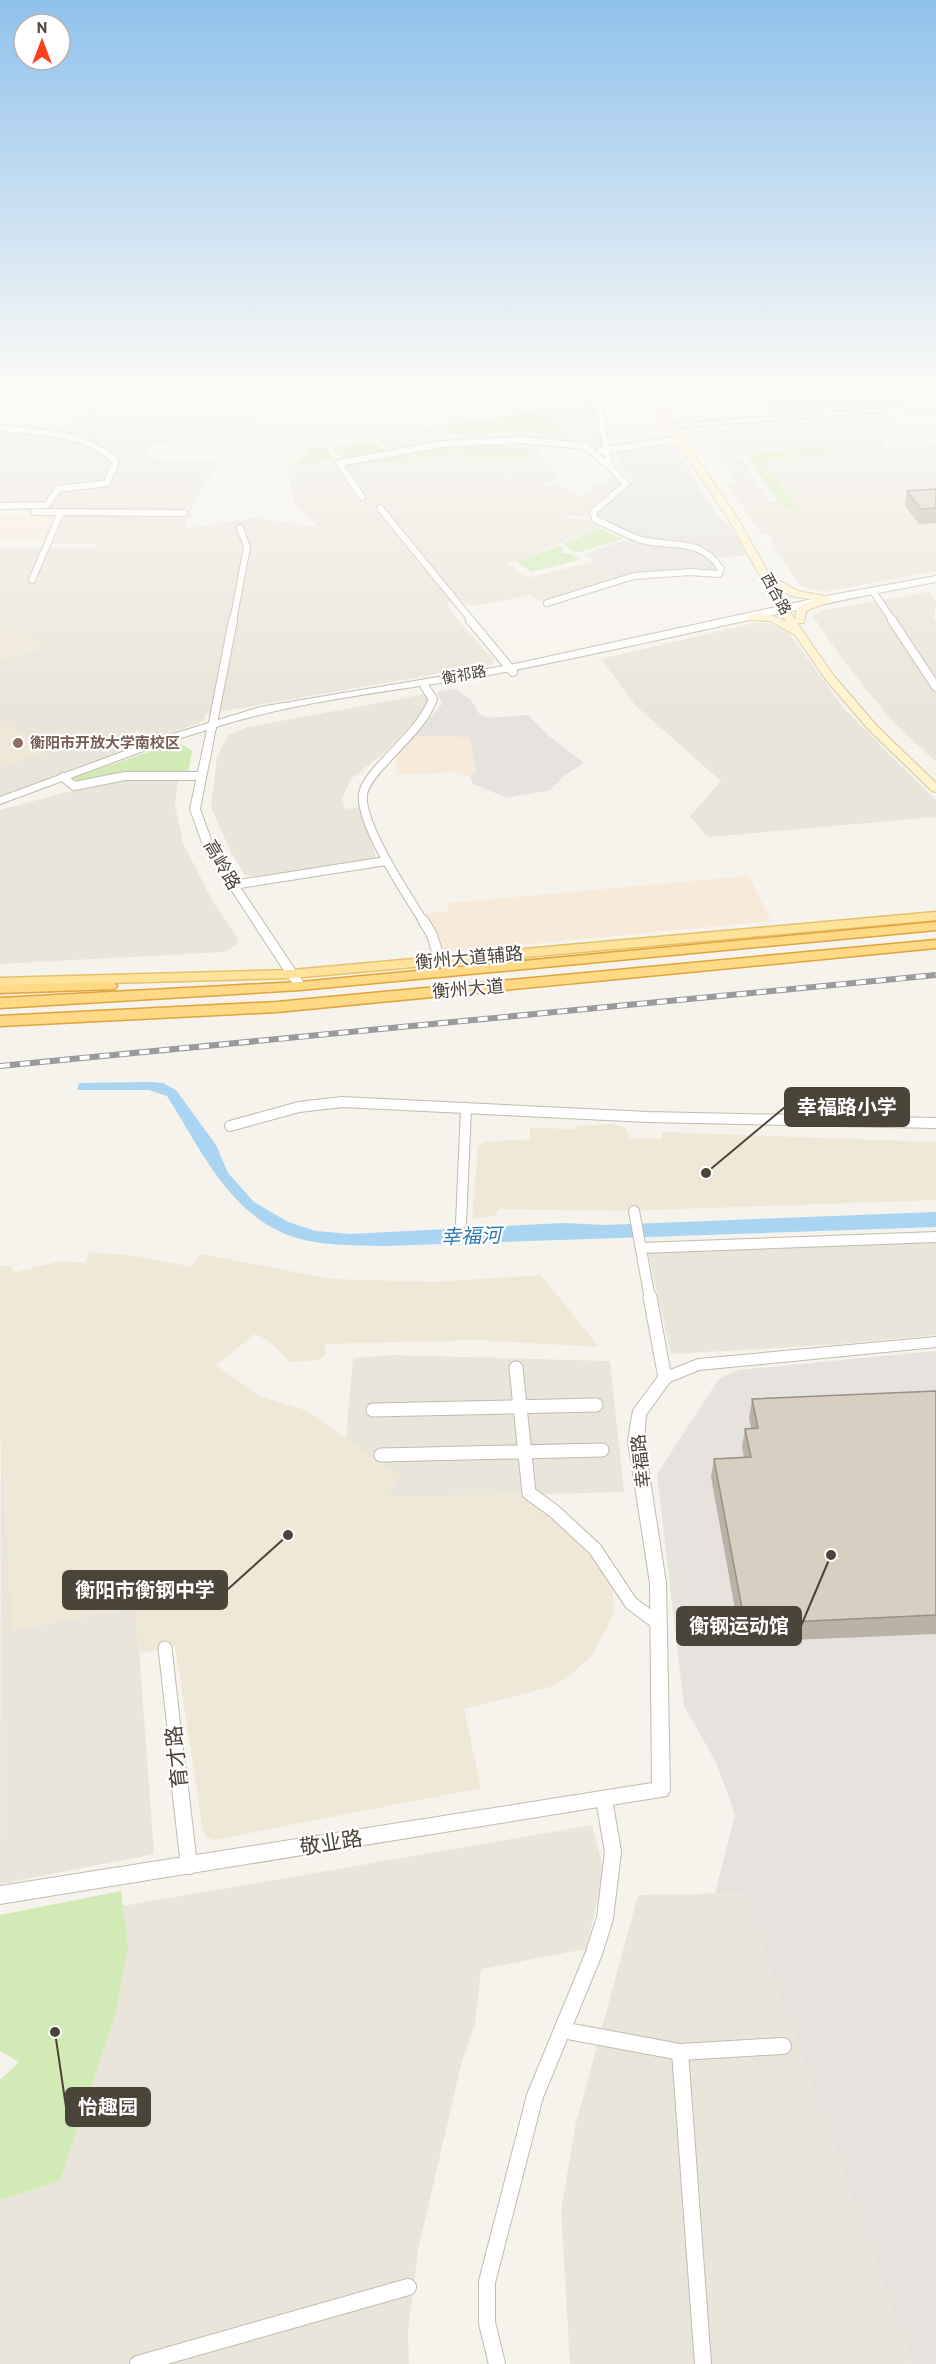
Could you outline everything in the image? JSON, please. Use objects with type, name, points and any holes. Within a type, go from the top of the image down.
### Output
[{"type":"highway","name":"衡州大道","points":[[0,1003],[936,926]]},
{"type":"highway","name":"衡州大道","points":[[0,1024],[277,1007],[936,944]]},
{"type":"highway","points":[[0,989],[228,984],[296,980]]},
{"type":"main road","name":"西合路","points":[[715,491],[788,608],[802,637],[848,701],[897,754],[936,789]]},
{"type":"main road","name":"西合路","points":[[723,491],[740,515],[776,588]]},
{"type":"main road","points":[[762,612],[777,603],[776,588],[823,600]]},
{"type":"main road","points":[[800,621],[801,609],[823,600]]},
{"type":"main road","name":"西合路","points":[[788,608],[858,700],[936,780]]},
{"type":"main road","points":[[751,618],[772,618],[802,637]]},
{"type":"main road","name":"衡州大道辅路","points":[[0,982],[296,980],[440,961],[936,916]]},
{"type":"street","points":[[0,506],[43,506],[50,503],[57,491]]},
{"type":"street","points":[[358,491],[362,497]]},
{"type":"street","points":[[547,603],[634,576],[690,572],[719,574],[721,569],[716,558],[702,548],[644,540],[596,519],[594,512],[618,491]]},
{"type":"street","points":[[380,508],[511,670]]},
{"type":"street","points":[[0,512],[184,513]]},
{"type":"street","points":[[32,580],[61,512]]},
{"type":"street","points":[[213,727],[247,547],[240,528]]},
{"type":"street","name":"衡祁路","points":[[823,600],[935,582]]},
{"type":"street","name":"衡祁路","points":[[0,802],[167,741],[263,714],[425,687],[751,618],[823,600],[935,582]]},
{"type":"street","points":[[874,593],[936,687]]},
{"type":"street","name":"衡祁路","points":[[213,727],[260,710],[511,670],[788,608]]},
{"type":"street","points":[[425,687],[433,699],[428,713],[373,775],[363,793],[364,806],[386,861],[432,935],[440,961]]},
{"type":"street","name":"高岭路","points":[[213,727],[195,809],[209,848],[296,980]]},
{"type":"street","points":[[64,778],[74,786],[125,776],[201,776]]},
{"type":"street","points":[[233,885],[386,861]]},
{"type":"street","points":[[230,1125],[318,1103],[648,1118],[936,1123]]},
{"type":"street","points":[[461,1223],[466,1108]]},
{"type":"street","points":[[634,1213],[665,1378],[698,1365],[936,1342]]},
{"type":"street","points":[[640,1245],[936,1237]]},
{"type":"street","points":[[516,1368],[529,1493],[554,1511],[596,1550],[631,1603],[659,1624]]},
{"type":"street","name":"幸福路","points":[[661,1791],[658,1583],[636,1441],[638,1413],[665,1378]]},
{"type":"street","points":[[373,1410],[596,1405]]},
{"type":"street","points":[[381,1455],[602,1450]]},
{"type":"street","name":"育才路","points":[[165,1648],[189,1866]]},
{"type":"street","name":"敬业路","points":[[0,1895],[661,1791]]},
{"type":"street","points":[[497,2364],[489,2340],[484,2308],[487,2282],[535,2096],[594,1953],[605,1918],[613,1852],[604,1800]]},
{"type":"street","points":[[562,2030],[680,2052],[783,2046]]},
{"type":"street","points":[[680,2052],[703,2364]]},
{"type":"street","points":[[138,2364],[408,2287]]},
{"type":"shaded area","points":[[0,491],[199,491],[191,511],[192,517],[186,520],[188,528],[254,518],[319,527],[295,505],[292,491],[353,491],[359,500],[367,497],[363,491],[572,491],[581,496],[593,491],[612,491],[590,512],[589,517],[559,514],[572,519],[593,520],[604,526],[508,564],[528,578],[596,561],[626,582],[547,606],[531,595],[477,605],[466,604],[463,600],[446,603],[455,617],[493,659],[494,664],[205,714],[204,721],[150,741],[138,731],[129,734],[140,745],[0,797],[0,767],[43,752],[33,740],[0,719],[0,660],[43,648],[0,620],[0,548],[94,549],[96,544],[53,544],[65,515],[105,516],[112,511],[0,510]]},
{"type":"shaded area","points":[[624,491],[702,491],[715,512],[735,533],[747,555],[719,558],[705,546],[644,538],[597,518],[598,512]]},
{"type":"shaded area","points":[[732,491],[762,491],[769,502],[777,501],[803,516],[785,491],[936,491],[936,571],[824,592],[800,586],[770,539],[774,538],[771,534],[761,534]]},
{"type":"shaded area","points":[[0,515],[55,515],[43,542],[0,542]]},
{"type":"shaded area","points":[[632,538],[642,544],[698,550],[718,568],[714,572],[650,573],[618,577],[584,554]]},
{"type":"shaded area","points":[[929,592],[936,600],[934,619],[936,622],[936,762],[890,719],[840,656],[813,616],[824,610]]},
{"type":"shaded area","points":[[0,620],[35,641],[44,648],[0,660]]},
{"type":"shaded area","points":[[754,623],[768,623],[786,629],[845,710],[936,800],[936,817],[709,837],[705,834],[690,816],[721,781],[636,706],[601,659]]},
{"type":"shaded area","points":[[456,689],[471,700],[480,715],[488,718],[528,715],[549,736],[584,763],[565,775],[550,790],[507,798],[473,784],[470,776],[476,773],[470,737],[414,736],[442,704],[437,692]]},
{"type":"shaded area","points":[[426,694],[429,701],[423,713],[384,753],[351,779],[342,798],[345,809],[361,807],[376,857],[373,860],[260,877],[245,875],[230,850],[211,807],[217,757],[228,735],[248,727]]},
{"type":"shaded area","name":"衡阳市开放大学南校区","points":[[0,719],[33,740],[44,752],[0,767]]},
{"type":"shaded area","points":[[414,736],[470,737],[476,773],[470,776],[456,772],[397,775],[396,757]]},
{"type":"shaded area","points":[[178,779],[175,806],[183,843],[212,900],[238,938],[236,945],[224,952],[0,964],[0,810],[112,780]]},
{"type":"shaded area","points":[[749,876],[771,921],[444,952],[438,932],[424,914],[449,911],[448,903]]},
{"type":"shaded area","points":[[614,1124],[625,1128],[630,1138],[662,1139],[662,1132],[936,1142],[936,1200],[624,1211],[499,1209],[494,1216],[472,1219],[478,1146],[485,1142],[530,1139],[530,1128],[576,1129],[577,1126]]},
{"type":"shaded area","points":[[936,1234],[936,1335],[829,1345],[671,1354],[646,1243]]},
{"type":"shaded area","points":[[90,1252],[136,1256],[192,1267],[200,1254],[332,1279],[436,1282],[541,1275],[599,1347],[476,1340],[324,1344],[326,1354],[319,1360],[290,1362],[269,1341],[255,1334],[216,1365],[260,1396],[308,1411],[399,1476],[386,1498],[522,1493],[543,1507],[597,1563],[613,1586],[614,1614],[592,1655],[573,1673],[554,1686],[464,1709],[481,1788],[213,1840],[206,1837],[203,1831],[175,1646],[140,1653],[135,1607],[12,1630],[0,1432],[0,1266],[11,1266],[13,1273],[61,1261],[85,1263]]},
{"type":"shaded area","points":[[936,1351],[936,2364],[912,2364],[743,1893],[715,1893],[735,1815],[717,1764],[684,1706],[657,1474],[718,1380],[729,1374],[739,1370]]},
{"type":"shaded area","points":[[393,1355],[610,1361],[624,1492],[386,1498],[399,1476],[346,1439],[353,1358]]},
{"type":"shaded area","points":[[1,1431],[12,1630],[136,1607],[154,1854],[0,1884]]},
{"type":"shaded area","points":[[592,1825],[604,1871],[586,1949],[481,1969],[475,2024],[462,2061],[418,2250],[408,2332],[409,2364],[0,2364],[0,2200],[60,2181],[128,1945],[123,1906]]},
{"type":"shaded area","points":[[743,1893],[912,2364],[570,2364],[561,2210],[575,2127],[638,1895]]},
{"type":"green space","points":[[771,491],[785,491],[805,518],[777,501]]},
{"type":"green space","points":[[600,528],[623,539],[579,552],[574,552],[563,544]]},
{"type":"green space","points":[[559,546],[564,549],[562,553],[572,554],[579,560],[532,572],[516,561]]},
{"type":"green space","points":[[178,742],[192,751],[188,773],[78,782],[72,778]]},
{"type":"green space","points":[[121,1891],[128,1945],[116,2013],[60,2181],[0,2200],[0,2080],[19,2062],[0,2051],[0,1915]]},
{"type":"water","name":"幸福河","points":[[79,1083],[163,1083],[176,1090],[216,1145],[228,1173],[254,1202],[288,1222],[316,1231],[350,1234],[563,1223],[605,1225],[936,1212],[936,1227],[383,1246],[337,1245],[309,1241],[283,1233],[260,1220],[241,1204],[208,1163],[167,1096],[149,1090],[77,1090]]},
{"type":"building","points":[[907,491],[936,491],[936,508],[921,509]]},
{"type":"building","points":[[936,1391],[936,1615],[745,1624],[714,1459],[751,1457],[745,1429],[758,1428],[752,1399]]},
{"type":"railway","points":[[0,1066],[936,975]]},
{"type":"place","name":"衡阳市开放大学南校区","points":[[18,743]]},
{"type":"place","name":"幸福路小学","points":[[706,1173]]},
{"type":"place","name":"衡阳市衡钢中学","points":[[288,1535]]},
{"type":"place","name":"衡钢运动馆","points":[[831,1555]]},
{"type":"place","name":"怡趣园","points":[[55,2032]]}]
